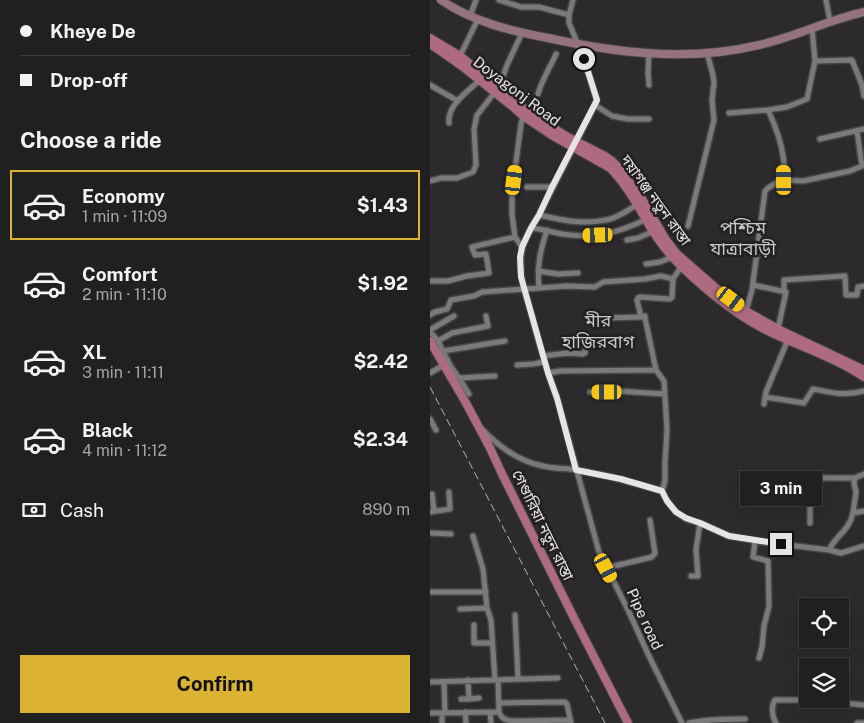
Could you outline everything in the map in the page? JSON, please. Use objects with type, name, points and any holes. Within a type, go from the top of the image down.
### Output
[{"type":"main road","points":[[445,1],[470,16],[522,33],[579,45],[649,54],[679,55],[758,46],[864,10]]},
{"type":"main road","name":"দয়াগঞ্জ নতুন রাস্তা","points":[[430,38],[460,56],[478,76],[524,113],[574,144],[605,156],[612,161],[619,168],[656,230],[683,264],[746,311],[789,337],[864,370]]},
{"type":"main road","name":"Doyagonj Road","points":[[430,44],[478,76]]},
{"type":"main road","points":[[683,264],[702,285],[742,316],[767,330],[789,337],[864,377]]},
{"type":"main road","name":"গেণ্ডারিয়া নতুন রাস্তা","points":[[434,341],[444,365],[490,448],[628,723]]},
{"type":"street","points":[[470,16],[476,0]]},
{"type":"street","points":[[499,0],[521,7],[538,7],[569,15]]},
{"type":"street","points":[[573,0],[569,23],[579,45],[597,98],[596,105],[612,116],[628,119],[649,119]]},
{"type":"street","points":[[826,0],[830,21]]},
{"type":"street","points":[[460,56],[478,19]]},
{"type":"street","points":[[729,113],[787,107],[807,99],[815,61],[812,28]]},
{"type":"street","points":[[430,180],[457,178],[473,172],[476,165],[474,129],[477,115],[497,90],[522,33]]},
{"type":"street","points":[[688,226],[714,120],[712,100],[714,83],[706,53]]},
{"type":"street","points":[[538,94],[544,77],[556,54]]},
{"type":"street","points":[[649,54],[649,85]]},
{"type":"street","points":[[815,61],[852,60],[863,86],[864,96]]},
{"type":"street","points":[[449,123],[448,116],[458,100],[478,76]]},
{"type":"street","points":[[430,85],[458,100]]},
{"type":"street","name":"Pipe road","points":[[596,105],[522,247],[520,257],[521,277],[557,398],[599,552],[630,612],[648,654],[682,723]]},
{"type":"street","points":[[768,110],[777,130],[784,157],[784,180]]},
{"type":"street","points":[[522,247],[515,237],[512,192],[524,113]]},
{"type":"street","points":[[820,139],[864,130]]},
{"type":"street","points":[[746,311],[752,285],[765,191],[781,180],[803,181],[862,167],[857,131]]},
{"type":"street","points":[[527,187],[552,187]]},
{"type":"street","points":[[539,215],[576,223],[607,220],[622,214],[640,203]]},
{"type":"street","points":[[531,228],[561,234],[598,235],[615,232],[649,219]]},
{"type":"street","points":[[539,288],[540,252],[547,230]]},
{"type":"street","points":[[627,240],[638,238],[656,230]]},
{"type":"street","points":[[430,281],[448,281],[489,273],[486,254],[475,256],[472,247],[515,237]]},
{"type":"street","points":[[646,264],[660,262],[675,256]]},
{"type":"street","points":[[640,316],[638,298],[672,297],[674,279],[683,264]]},
{"type":"street","points":[[538,271],[558,274],[578,273]]},
{"type":"street","points":[[430,315],[447,309],[450,301],[453,299],[474,296],[482,292],[567,286],[595,287],[603,282],[661,276],[674,279]]},
{"type":"street","points":[[778,329],[786,292],[784,292],[784,280],[845,276],[846,295],[857,295],[858,288],[864,286]]},
{"type":"street","points":[[752,285],[784,292]]},
{"type":"street","points":[[454,316],[430,330],[434,341],[443,351],[450,367],[469,394]]},
{"type":"street","points":[[434,341],[452,333],[488,326],[486,316]]},
{"type":"street","points":[[604,318],[640,316],[645,318],[656,370],[664,381],[667,430],[665,481],[662,491],[676,512],[729,536],[841,553],[864,546]]},
{"type":"street","points":[[764,404],[766,392],[789,337]]},
{"type":"street","points":[[443,351],[505,341]]},
{"type":"street","points":[[517,365],[533,364],[568,353],[583,354],[585,353],[585,344]]},
{"type":"street","points":[[430,373],[444,365]]},
{"type":"street","points":[[548,373],[560,371],[656,370]]},
{"type":"street","points":[[459,378],[495,376]]},
{"type":"street","points":[[765,397],[804,403],[813,389],[841,395],[864,391]]},
{"type":"street","points":[[590,392],[617,391],[665,394]]},
{"type":"street","points":[[430,419],[436,430]]},
{"type":"street","points":[[477,423],[499,445],[522,459],[543,466],[621,479],[662,491]]},
{"type":"street","points":[[810,523],[810,481],[812,478],[855,478],[864,474]]},
{"type":"street","points":[[829,550],[833,542],[851,522],[856,492],[855,478]]},
{"type":"street","points":[[432,494],[432,511],[450,509],[449,492]]},
{"type":"street","points":[[853,513],[864,511]]},
{"type":"street","points":[[606,568],[652,557],[655,553],[655,547],[650,520]]},
{"type":"street","points":[[691,576],[698,576],[696,550],[700,523]]},
{"type":"street","points":[[430,533],[451,534]]},
{"type":"street","points":[[474,536],[483,570],[499,712],[503,718],[510,721],[570,722],[565,702],[499,703]]},
{"type":"street","points":[[754,540],[753,557],[768,561],[769,606],[759,658]]},
{"type":"street","points":[[430,592],[486,592]]},
{"type":"street","points":[[460,609],[487,608]]},
{"type":"street","points":[[515,615],[518,678]]},
{"type":"street","points":[[474,625],[474,643],[492,643]]},
{"type":"street","points":[[430,682],[558,678]]},
{"type":"street","points":[[468,680],[468,698]]},
{"type":"street","points":[[442,723],[444,682]]},
{"type":"street","points":[[461,699],[479,698]]},
{"type":"street","points":[[775,722],[772,706],[775,700],[815,700],[864,705]]},
{"type":"street","points":[[465,712],[466,723]]},
{"type":"street","points":[[490,712],[491,723]]},
{"type":"street","points":[[430,713],[499,712]]},
{"type":"street","points":[[690,723],[706,720],[745,719]]},
{"type":"street","points":[[856,723],[864,722]]},
{"type":"railway","points":[[430,387],[605,723]]},
{"type":"district","name":"পশ্চিম যাত্রাবাড়ী","points":[[743,237]]},
{"type":"district","name":"মীর হাজিরবাগ","points":[[598,330]]},
{"type":"route","points":[[584,59],[597,98],[596,105],[531,228],[522,247],[520,257],[521,277],[576,470],[621,479],[662,491],[676,512],[729,536],[781,544]]}]
